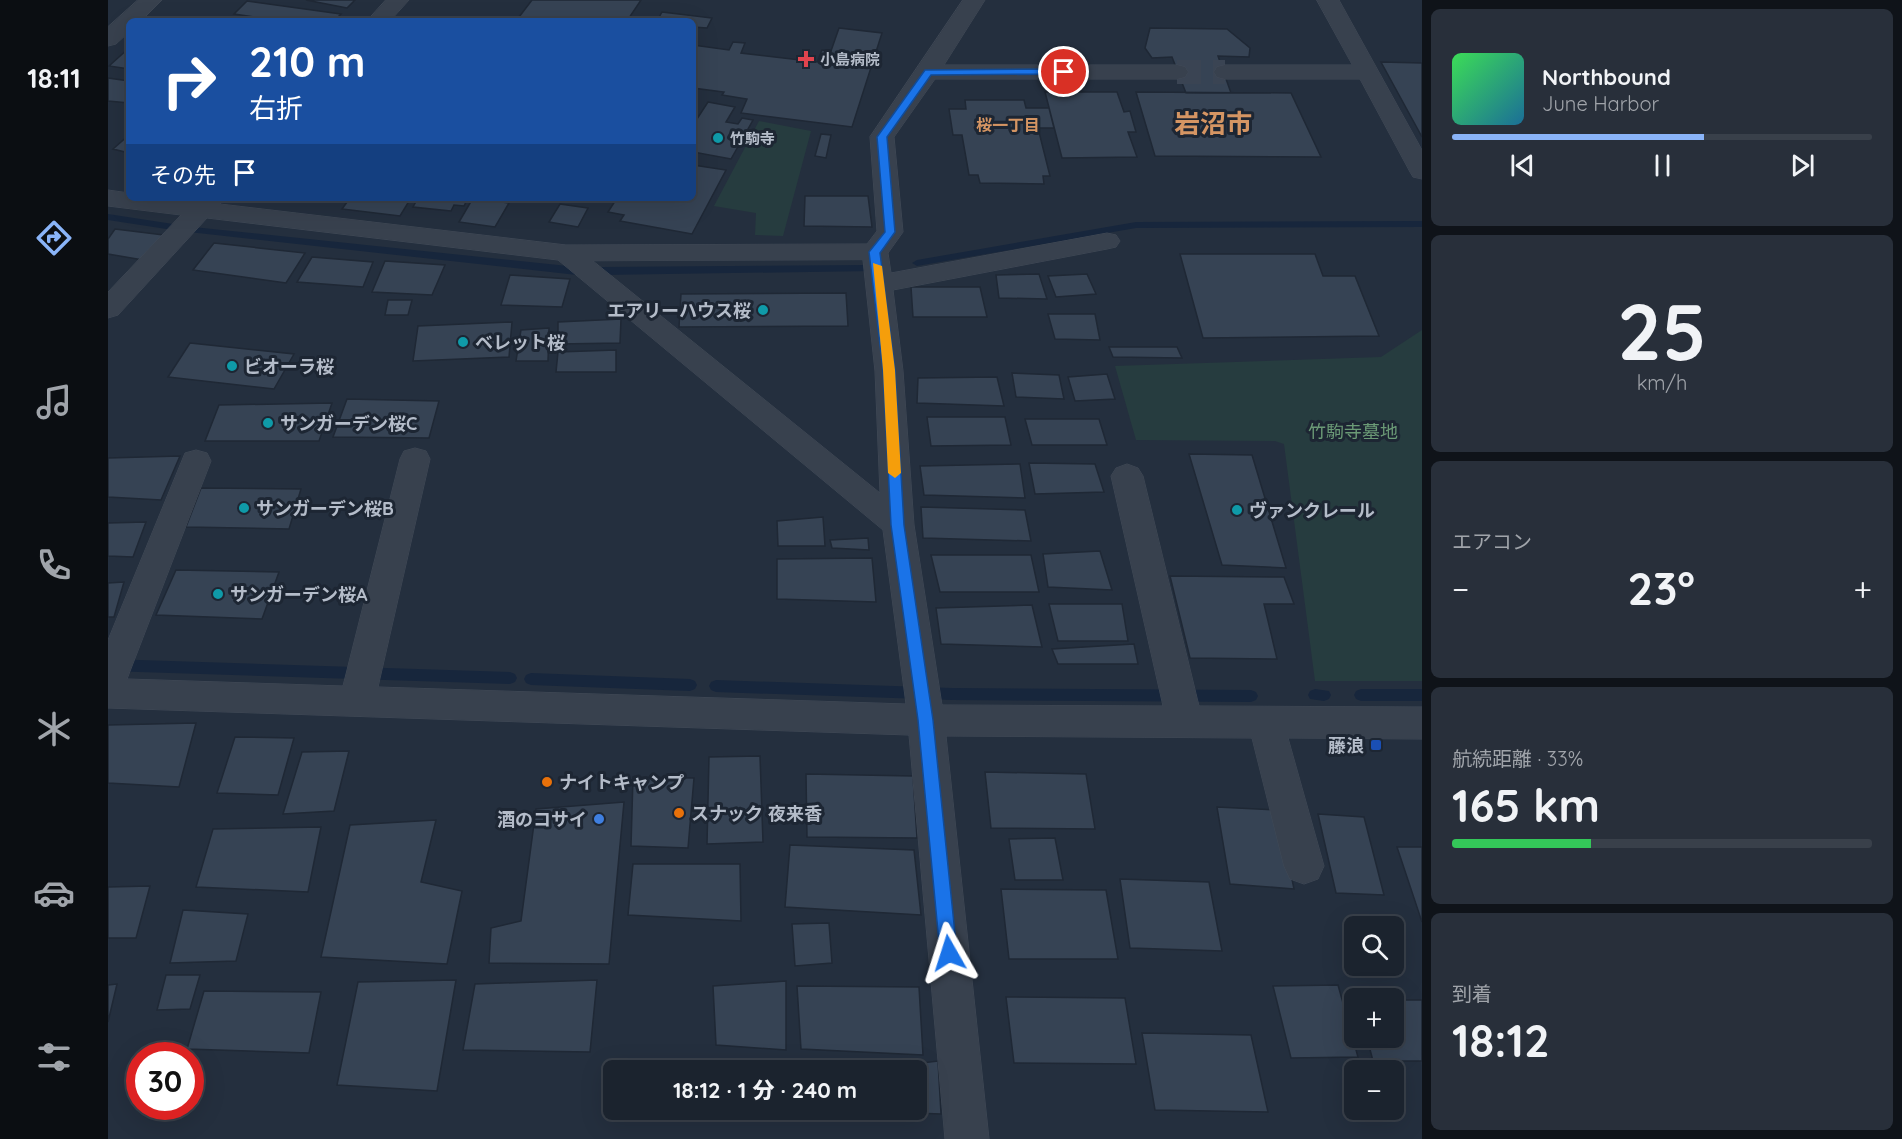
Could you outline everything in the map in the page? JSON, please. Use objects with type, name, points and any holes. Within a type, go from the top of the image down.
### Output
[{"type":"street","points":[[131,18],[151,0]]},
{"type":"street","points":[[381,18],[398,0]]},
{"type":"street","points":[[967,1139],[923,702],[898,525],[889,370],[875,252],[890,232],[882,137],[928,72],[974,0]]},
{"type":"street","points":[[1328,0],[1422,172]]},
{"type":"street","points":[[108,39],[126,23]]},
{"type":"street","points":[[928,72],[1177,72]]},
{"type":"street","points":[[1225,72],[1367,72]]},
{"type":"street","points":[[108,198],[126,199]]},
{"type":"street","points":[[157,201],[206,204],[566,253],[875,252]]},
{"type":"street","points":[[108,309],[120,281],[206,204]]},
{"type":"street","points":[[879,284],[1107,241]]},
{"type":"street","points":[[566,253],[898,525]]},
{"type":"street","points":[[361,682],[415,459]]},
{"type":"street","points":[[196,461],[112,675],[923,702],[1181,703],[1266,723],[1422,723]]},
{"type":"street","points":[[1128,476],[1181,703]]},
{"type":"street","points":[[1266,723],[1304,866]]},
{"type":"green space","points":[[759,121],[811,131],[783,236],[755,235],[756,213],[714,206]]},
{"type":"green space","name":"竹駒寺墓地","points":[[1422,330],[1422,681],[1315,681],[1284,444],[1275,441],[1136,440],[1115,366],[1381,357]]},
{"type":"building","points":[[306,0],[355,0],[347,8]]},
{"type":"building","points":[[532,0],[641,0],[629,18],[518,18]]},
{"type":"building","points":[[247,1],[341,14],[337,18],[261,18],[234,14]]},
{"type":"building","points":[[662,12],[712,18],[707,28],[696,27],[696,18],[659,18]]},
{"type":"building","points":[[839,28],[882,33],[852,127],[741,113],[747,99],[722,95],[724,92],[696,88],[696,45],[729,50],[733,42],[745,43],[741,53],[817,62],[822,50],[831,51]]},
{"type":"building","points":[[1150,28],[1227,29],[1250,48],[1249,57],[1218,56],[1231,93],[1186,93],[1172,57],[1152,58],[1145,48]]},
{"type":"building","points":[[126,51],[126,69],[109,66]]},
{"type":"building","points":[[1381,62],[1422,63],[1422,137]]},
{"type":"building","points":[[108,78],[126,81],[126,103],[108,101]]},
{"type":"building","points":[[1045,92],[1117,92],[1124,112],[1130,111],[1136,132],[1128,132],[1137,157],[1062,158]]},
{"type":"building","points":[[1136,92],[1291,93],[1321,157],[1155,156]]},
{"type":"building","points":[[965,100],[1024,100],[1026,108],[1049,108],[1054,128],[1038,128],[1050,176],[1043,176],[1044,184],[980,183],[978,175],[969,175],[962,135],[953,135],[949,109],[966,109]]},
{"type":"building","name":"竹駒寺","points":[[708,102],[735,107],[726,122],[738,124],[742,118],[753,120],[731,159],[696,153],[696,120]]},
{"type":"building","points":[[821,134],[831,135],[826,158],[815,156]]},
{"type":"building","points":[[126,138],[126,152],[113,149]]},
{"type":"building","points":[[696,165],[726,170],[692,234],[620,221],[624,215],[608,212],[615,201],[696,201]]},
{"type":"building","points":[[805,196],[868,196],[872,227],[804,226]]},
{"type":"building","points":[[348,201],[409,201],[400,216],[342,209]]},
{"type":"building","points":[[416,201],[466,201],[464,206],[454,205],[451,211],[413,207]]},
{"type":"building","points":[[471,201],[509,203],[495,227],[459,222]]},
{"type":"building","points":[[560,204],[588,208],[578,227],[549,222]]},
{"type":"building","points":[[115,229],[164,235],[143,260],[108,254],[108,239]]},
{"type":"building","points":[[214,243],[305,253],[286,283],[193,270]]},
{"type":"building","points":[[1180,254],[1315,254],[1323,276],[1355,276],[1379,336],[1203,338]]},
{"type":"building","points":[[312,257],[373,262],[363,287],[297,282]]},
{"type":"building","points":[[385,261],[445,265],[432,295],[372,292]]},
{"type":"building","points":[[1039,274],[1047,299],[999,298],[996,275]]},
{"type":"building","points":[[1087,274],[1096,294],[1056,297],[1048,276]]},
{"type":"building","points":[[510,275],[570,279],[562,307],[501,305]]},
{"type":"building","points":[[911,287],[980,287],[987,317],[913,317]]},
{"type":"building","name":"エアリーハウス桜","points":[[846,293],[848,326],[679,327],[681,294]]},
{"type":"building","points":[[388,300],[412,300],[408,315],[385,315]]},
{"type":"building","points":[[1048,314],[1095,314],[1100,340],[1055,339]]},
{"type":"building","points":[[621,319],[620,343],[558,344],[558,322]]},
{"type":"building","name":"ベレット桜","points":[[512,322],[509,357],[413,361],[418,326]]},
{"type":"building","points":[[549,328],[548,361],[516,361],[521,330]]},
{"type":"building","name":"ビオーラ桜","points":[[190,343],[294,354],[274,389],[168,377]]},
{"type":"building","points":[[1109,347],[1177,347],[1182,358],[1113,357]]},
{"type":"building","points":[[616,350],[616,372],[556,372],[558,352]]},
{"type":"building","points":[[1012,373],[1059,375],[1064,399],[1016,397]]},
{"type":"building","points":[[1107,374],[1115,399],[1075,401],[1068,377]]},
{"type":"building","points":[[997,377],[1004,406],[917,403],[918,378]]},
{"type":"building","points":[[347,399],[439,401],[429,438],[333,437]]},
{"type":"building","name":"サンガーデン桜C","points":[[332,403],[319,441],[205,441],[219,405]]},
{"type":"building","points":[[927,417],[1005,417],[1011,445],[931,446]]},
{"type":"building","points":[[1025,419],[1099,419],[1107,445],[1032,445]]},
{"type":"building","name":"ヴァンクレール","points":[[1189,454],[1252,455],[1286,568],[1222,565]]},
{"type":"building","points":[[180,456],[161,500],[108,497],[108,458]]},
{"type":"building","points":[[1029,463],[1095,464],[1104,492],[1035,494]]},
{"type":"building","points":[[1020,464],[1025,498],[924,495],[920,466]]},
{"type":"building","name":"サンガーデン桜B","points":[[201,488],[301,489],[289,529],[186,527]]},
{"type":"building","points":[[921,507],[1025,510],[1031,541],[923,538]]},
{"type":"building","points":[[823,517],[825,546],[778,546],[777,521]]},
{"type":"building","points":[[146,522],[133,557],[108,556],[108,523]]},
{"type":"building","points":[[868,538],[869,550],[832,548],[830,540]]},
{"type":"building","points":[[1100,551],[1112,590],[1048,587],[1043,554]]},
{"type":"building","points":[[931,555],[1031,555],[1039,592],[940,592]]},
{"type":"building","points":[[872,558],[876,602],[777,599],[777,559]]},
{"type":"building","name":"サンガーデン桜A","points":[[176,570],[279,572],[262,619],[156,615]]},
{"type":"building","points":[[1170,576],[1284,577],[1294,604],[1264,604],[1277,659],[1190,658]]},
{"type":"building","points":[[124,582],[114,617],[108,617],[108,583]]},
{"type":"building","points":[[1049,604],[1122,604],[1128,641],[1058,641]]},
{"type":"building","points":[[1032,605],[1042,647],[941,644],[936,608]]},
{"type":"building","points":[[1134,644],[1138,664],[1058,664],[1052,649]]},
{"type":"building","points":[[196,723],[179,787],[108,783],[108,725]]},
{"type":"building","points":[[235,737],[294,738],[278,795],[217,793]]},
{"type":"building","points":[[349,751],[334,811],[283,814],[302,752]]},
{"type":"building","points":[[760,756],[763,842],[707,844],[709,757]]},
{"type":"building","points":[[985,772],[1086,774],[1095,829],[991,828]]},
{"type":"building","points":[[806,774],[913,776],[917,838],[807,837]]},
{"type":"building","points":[[633,777],[694,778],[688,848],[631,846]]},
{"type":"building","points":[[624,802],[609,964],[489,963],[491,928],[521,921],[536,809]]},
{"type":"building","points":[[1217,807],[1278,810],[1294,889],[1230,884]]},
{"type":"building","points":[[1318,814],[1364,817],[1384,895],[1336,893]]},
{"type":"building","points":[[436,820],[421,882],[462,891],[447,964],[321,957],[350,825]]},
{"type":"building","points":[[321,827],[308,892],[196,887],[213,829]]},
{"type":"building","points":[[1055,838],[1063,880],[1015,880],[1009,839]]},
{"type":"building","points":[[790,845],[914,850],[921,915],[785,907]]},
{"type":"building","points":[[1397,847],[1422,847],[1422,922]]},
{"type":"building","points":[[633,864],[740,864],[741,921],[628,915]]},
{"type":"building","points":[[1120,879],[1209,882],[1222,951],[1130,948]]},
{"type":"building","points":[[150,886],[136,938],[108,938],[108,887]]},
{"type":"building","points":[[1001,889],[1106,890],[1118,959],[1009,959]]},
{"type":"building","points":[[183,910],[248,914],[236,961],[170,963]]},
{"type":"building","points":[[829,923],[832,963],[795,966],[792,924]]},
{"type":"building","points":[[166,975],[200,975],[190,1009],[157,1010]]},
{"type":"building","points":[[456,980],[437,1091],[337,1085],[358,982]]},
{"type":"building","points":[[597,980],[590,1052],[463,1050],[475,984]]},
{"type":"building","points":[[786,981],[786,1050],[716,1045],[713,986]]},
{"type":"building","points":[[117,984],[108,1022],[108,985]]},
{"type":"building","points":[[1338,985],[1344,1007],[1344,1048],[1356,1048],[1358,1057],[1291,1058],[1273,986]]},
{"type":"building","points":[[797,986],[919,987],[923,1055],[801,1049]]},
{"type":"building","points":[[204,991],[321,992],[309,1053],[204,1050],[204,1042],[189,1042]]},
{"type":"building","points":[[1006,997],[1125,998],[1136,1064],[1014,1063]]},
{"type":"building","points":[[1404,1000],[1422,1000],[1422,1061],[1373,1060],[1370,1048],[1404,1048]]},
{"type":"building","points":[[1142,1033],[1251,1035],[1268,1112],[1155,1110]]},
{"type":"building","points":[[938,1061],[941,1114],[927,1113],[927,1062]]},
{"type":"waterway","points":[[108,217],[173,227]]},
{"type":"waterway","points":[[917,263],[1136,225],[1422,224]]},
{"type":"waterway","points":[[193,230],[577,271]]},
{"type":"waterway","points":[[601,271],[870,269]]},
{"type":"waterway","points":[[108,665],[510,678]]},
{"type":"waterway","points":[[531,679],[690,685]]},
{"type":"waterway","points":[[716,686],[952,694],[1251,696]]},
{"type":"waterway","points":[[1315,695],[1324,695]]},
{"type":"waterway","points":[[1361,695],[1422,695]]},
{"type":"tunnel","points":[[1177,72],[1225,72]]},
{"type":"slow traffic","points":[[877,266],[889,370],[895,473]]},
{"type":"place","name":"小島病院","points":[[806,59]]},
{"type":"place","name":"竹駒寺","points":[[718,138]]},
{"type":"place","name":"エアリーハウス桜","points":[[763,310]]},
{"type":"place","name":"ベレット桜","points":[[463,342]]},
{"type":"place","name":"ビオーラ桜","points":[[232,366]]},
{"type":"place","name":"サンガーデン桜C","points":[[268,423]]},
{"type":"place","name":"サンガーデン桜B","points":[[244,508]]},
{"type":"place","name":"ヴァンクレール","points":[[1237,510]]},
{"type":"place","name":"サンガーデン桜A","points":[[218,594]]},
{"type":"place","name":"藤浪","points":[[1376,745]]},
{"type":"place","name":"ナイトキャンプ","points":[[547,782]]},
{"type":"place","name":"スナック 夜来香","points":[[679,813]]},
{"type":"place","name":"酒のコサイ","points":[[599,819]]},
{"type":"district","name":"岩沼市","points":[[1213,123]]},
{"type":"district","name":"桜一丁目","points":[[1008,125]]},
{"type":"route","points":[[949,953],[926,720],[898,525],[889,370],[875,252],[890,232],[882,137],[928,72],[1064,72]]}]
